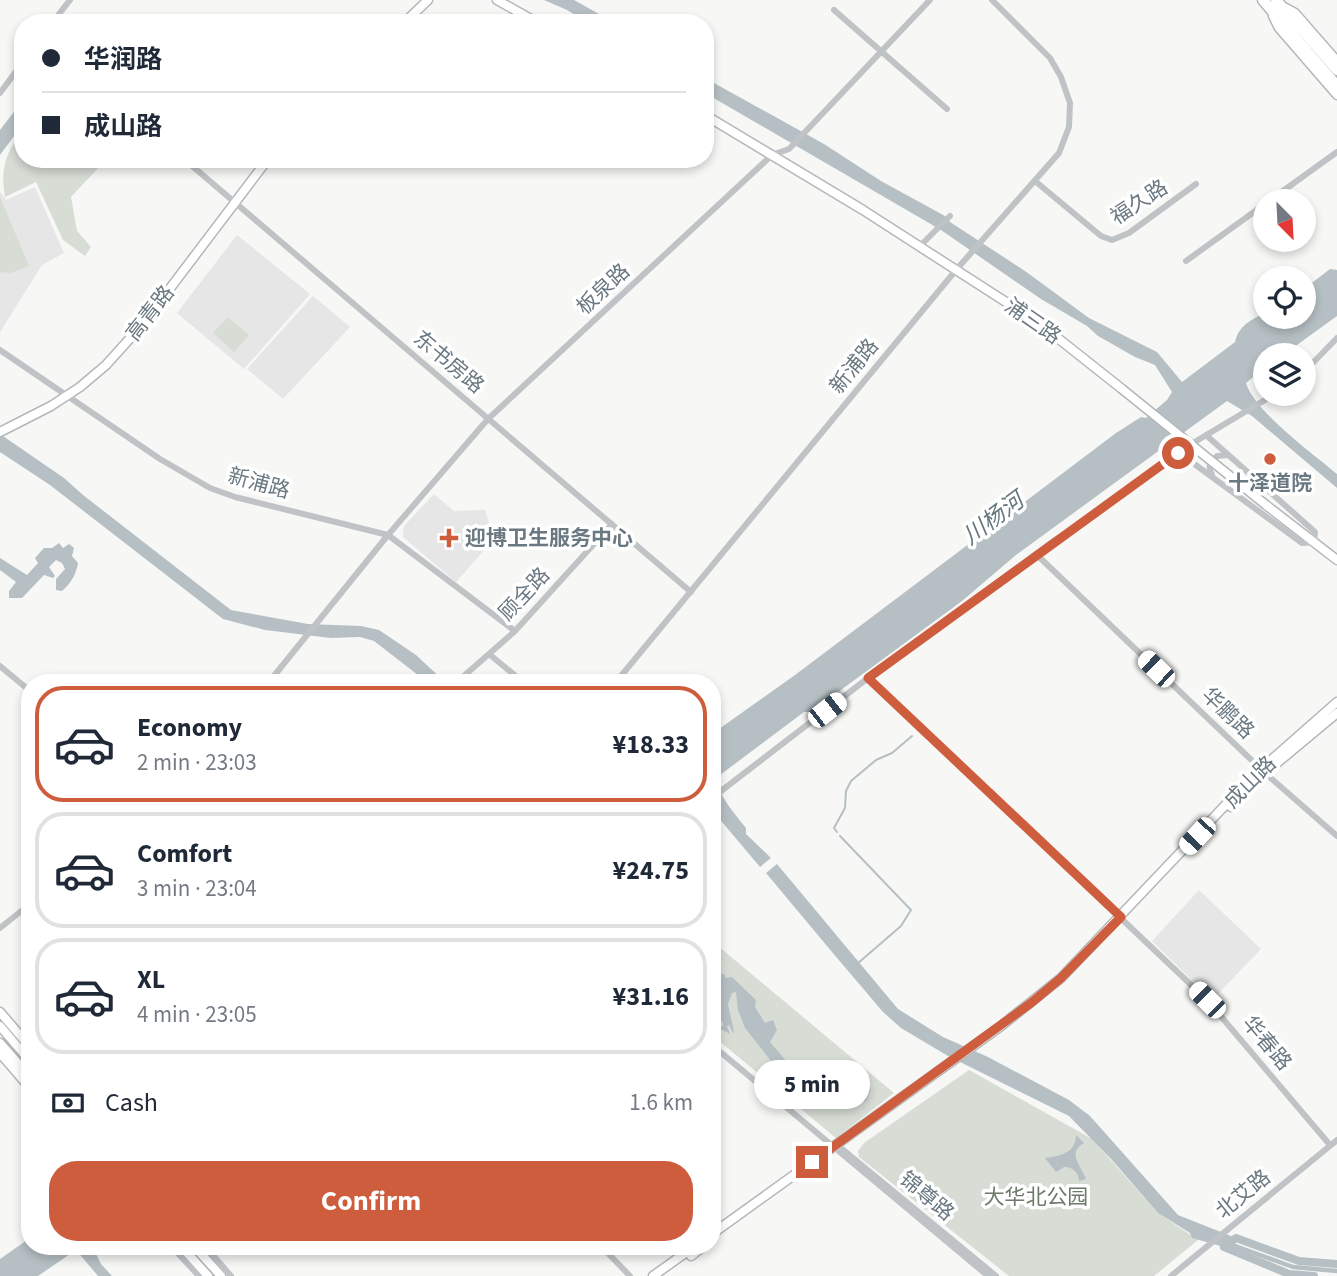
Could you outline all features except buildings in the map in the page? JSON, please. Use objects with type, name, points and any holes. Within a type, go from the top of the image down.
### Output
[{"type":"highway","points":[[1261,0],[1337,86]]},
{"type":"highway","points":[[1278,0],[1337,69]]},
{"type":"main road","points":[[413,14],[428,0]]},
{"type":"main road","points":[[497,0],[522,14]]},
{"type":"main road","points":[[1261,0],[1279,28],[1337,95]]},
{"type":"main road","points":[[1278,0],[1295,13],[1337,61]]},
{"type":"main road","name":"浦三路","points":[[714,120],[920,246],[1040,324],[1337,560]]},
{"type":"main road","name":"高青路","points":[[1,432],[67,396],[106,365],[131,339],[261,168]]},
{"type":"main road","name":"成山路","points":[[721,1233],[975,1048],[1061,978],[1123,919],[1263,771],[1337,702]]},
{"type":"main road","name":"成山路","points":[[1263,771],[1337,713]]},
{"type":"main road","points":[[0,1012],[21,1036]]},
{"type":"main road","points":[[0,1026],[21,1050]]},
{"type":"main road","points":[[0,1043],[21,1067]]},
{"type":"main road","points":[[0,1053],[21,1078]]},
{"type":"main road","name":"成山路","points":[[721,1228],[838,1148]]},
{"type":"main road","points":[[189,1255],[208,1276]]},
{"type":"main road","points":[[202,1255],[220,1276]]},
{"type":"main road","points":[[653,1276],[682,1255]]},
{"type":"main road","points":[[663,1276],[692,1255]]},
{"type":"street","points":[[59,14],[70,0]]},
{"type":"street","name":"板泉路","points":[[276,674],[388,535],[488,419],[772,155],[789,149],[930,0]]},
{"type":"street","name":"新浦路","points":[[623,674],[956,270],[1059,153],[1069,127],[1070,103],[1061,77],[1050,58],[992,0]]},
{"type":"street","points":[[834,10],[947,110]]},
{"type":"street","points":[[0,93],[14,74]]},
{"type":"street","points":[[1286,189],[1337,152]]},
{"type":"street","name":"东书房路","points":[[194,168],[691,592]]},
{"type":"street","name":"福久路","points":[[1035,181],[1101,236],[1112,240],[1129,233],[1196,184]]},
{"type":"street","points":[[1186,261],[1253,213]]},
{"type":"street","points":[[920,246],[950,216]]},
{"type":"street","points":[[1316,360],[1337,338]]},
{"type":"street","name":"新浦路","points":[[0,350],[160,459],[210,488],[235,497],[388,535],[515,631]]},
{"type":"street","points":[[721,791],[1036,554],[1082,524],[1178,453],[1254,406]]},
{"type":"street","points":[[1178,453],[1303,544],[1314,542],[1315,533],[1206,435]]},
{"type":"street","points":[[1213,476],[1210,464],[1217,456],[1229,456]]},
{"type":"street","name":"顾全路","points":[[466,674],[515,631],[612,524]]},
{"type":"street","name":"华鹏路","points":[[1036,554],[1263,771],[1337,836]]},
{"type":"street","points":[[489,654],[513,674]]},
{"type":"street","points":[[1,668],[21,684]]},
{"type":"street","name":"华春路","points":[[868,678],[1207,1000],[1331,1145]]},
{"type":"street","points":[[0,928],[21,911]]},
{"type":"street","name":"锦尊路","points":[[721,1052],[996,1276]]},
{"type":"street","name":"北艾路","points":[[1171,1276],[1337,1140]]},
{"type":"street","name":"锦尊路","points":[[838,1148],[988,1276]]},
{"type":"street","points":[[179,1255],[199,1276]]},
{"type":"street","points":[[212,1255],[230,1276]]},
{"type":"street","points":[[609,1255],[629,1276]]},
{"type":"shaded area","points":[[544,0],[574,0],[599,14],[573,14]]},
{"type":"shaded area","points":[[714,83],[945,216],[1089,318],[1157,352],[1182,382],[1235,342],[1243,327],[1253,319],[1253,329],[1316,329],[1316,280],[1330,269],[1337,270],[1337,316],[1300,343],[1253,343],[1253,377],[1246,383],[1253,397],[1253,406],[1260,406],[1337,474],[1337,488],[1252,416],[1227,401],[1016,555],[962,601],[721,774],[721,728],[1116,433],[1141,417],[1146,418],[1167,400],[1172,392],[1155,365],[1098,336],[1087,326],[1041,299],[941,230],[717,100],[714,98]]},
{"type":"shaded area","points":[[14,112],[14,136],[0,155],[0,130]]},
{"type":"shaded area","points":[[35,187],[64,253],[42,265],[0,332],[0,192],[6,200]]},
{"type":"shaded area","points":[[237,235],[310,294],[244,369],[177,313]]},
{"type":"shaded area","points":[[313,296],[350,327],[283,399],[247,369]]},
{"type":"shaded area","points":[[0,434],[64,478],[231,610],[308,624],[361,626],[379,630],[416,655],[436,674],[417,674],[374,641],[360,637],[331,638],[265,630],[223,619],[50,485],[0,452]]},
{"type":"shaded area","name":"迎博卫生服务中心","points":[[434,494],[454,511],[485,510],[494,539],[456,582],[403,537],[404,526]]},
{"type":"shaded area","points":[[59,543],[63,548],[69,544],[74,548],[72,556],[78,563],[68,585],[62,591],[56,590],[56,579],[65,569],[62,563],[56,560],[49,567],[55,576],[53,578],[44,575],[22,598],[9,598],[9,591],[16,582],[0,570],[0,558],[27,575],[38,563],[35,558],[44,548],[52,548]]},
{"type":"shaded area","points":[[721,793],[746,828],[746,834],[771,858],[760,867],[721,821]]},
{"type":"shaded area","points":[[777,864],[898,1009],[943,1037],[988,1057],[1069,1100],[1090,1116],[1178,1215],[1236,1238],[1224,1247],[1192,1238],[1190,1233],[1158,1213],[1069,1116],[948,1056],[901,1028],[883,1012],[766,873]]},
{"type":"shaded area","points":[[1199,890],[1261,949],[1212,1000],[1152,941]]},
{"type":"shaded area","points":[[721,973],[725,978],[732,977],[756,1000],[755,1007],[765,1023],[773,1020],[777,1030],[770,1042],[789,1064],[840,1090],[842,1086],[852,1086],[854,1091],[854,1080],[865,1078],[871,1090],[866,1101],[856,1103],[797,1073],[794,1075],[795,1080],[792,1080],[786,1072],[772,1066],[745,1028],[738,1010],[736,992],[732,993],[728,1004],[733,1033],[729,1025],[730,1034],[721,1029]]},
{"type":"shaded area","points":[[1076,1135],[1084,1143],[1076,1151],[1078,1164],[1086,1179],[1079,1181],[1078,1175],[1072,1169],[1064,1167],[1056,1172],[1045,1158],[1070,1150]]},
{"type":"shaded area","points":[[21,1244],[21,1255],[69,1255],[38,1276],[0,1276],[0,1259]]},
{"type":"shaded area","points":[[80,1255],[96,1255],[112,1276],[98,1276]]},
{"type":"green space","points":[[14,142],[14,168],[98,168],[71,197],[77,231],[91,247],[85,256],[63,240],[36,182],[5,197],[4,169]]},
{"type":"green space","points":[[0,197],[29,266],[11,273],[0,272]]},
{"type":"green space","points":[[228,317],[249,335],[234,352],[213,333]]},
{"type":"green space","points":[[721,949],[894,1093],[836,1138],[721,1042]]},
{"type":"green space","name":"大华北公园","points":[[969,1070],[1092,1139],[1158,1213],[1198,1240],[1154,1276],[1009,1276],[859,1157],[858,1151],[864,1143]]},
{"type":"waterway","points":[[837,832],[834,828],[845,808],[846,791],[851,781],[912,736]]},
{"type":"waterway","points":[[840,836],[911,910],[901,926],[857,964]]},
{"type":"waterway","points":[[1314,1276],[1289,1274],[1224,1247],[1236,1238],[1299,1261],[1337,1264]]},
{"type":"waterway","points":[[1224,1242],[1293,1267],[1337,1271]]},
{"type":"place","name":"十泽道院","points":[[1270,459]]},
{"type":"place","name":"迎博卫生服务中心","points":[[449,538]]},
{"type":"route","points":[[812,1162],[1031,1003],[1061,978],[1121,917],[868,678],[1178,453]]},
{"type":"water label","name":"川杨河","points":[[993,518]]}]
